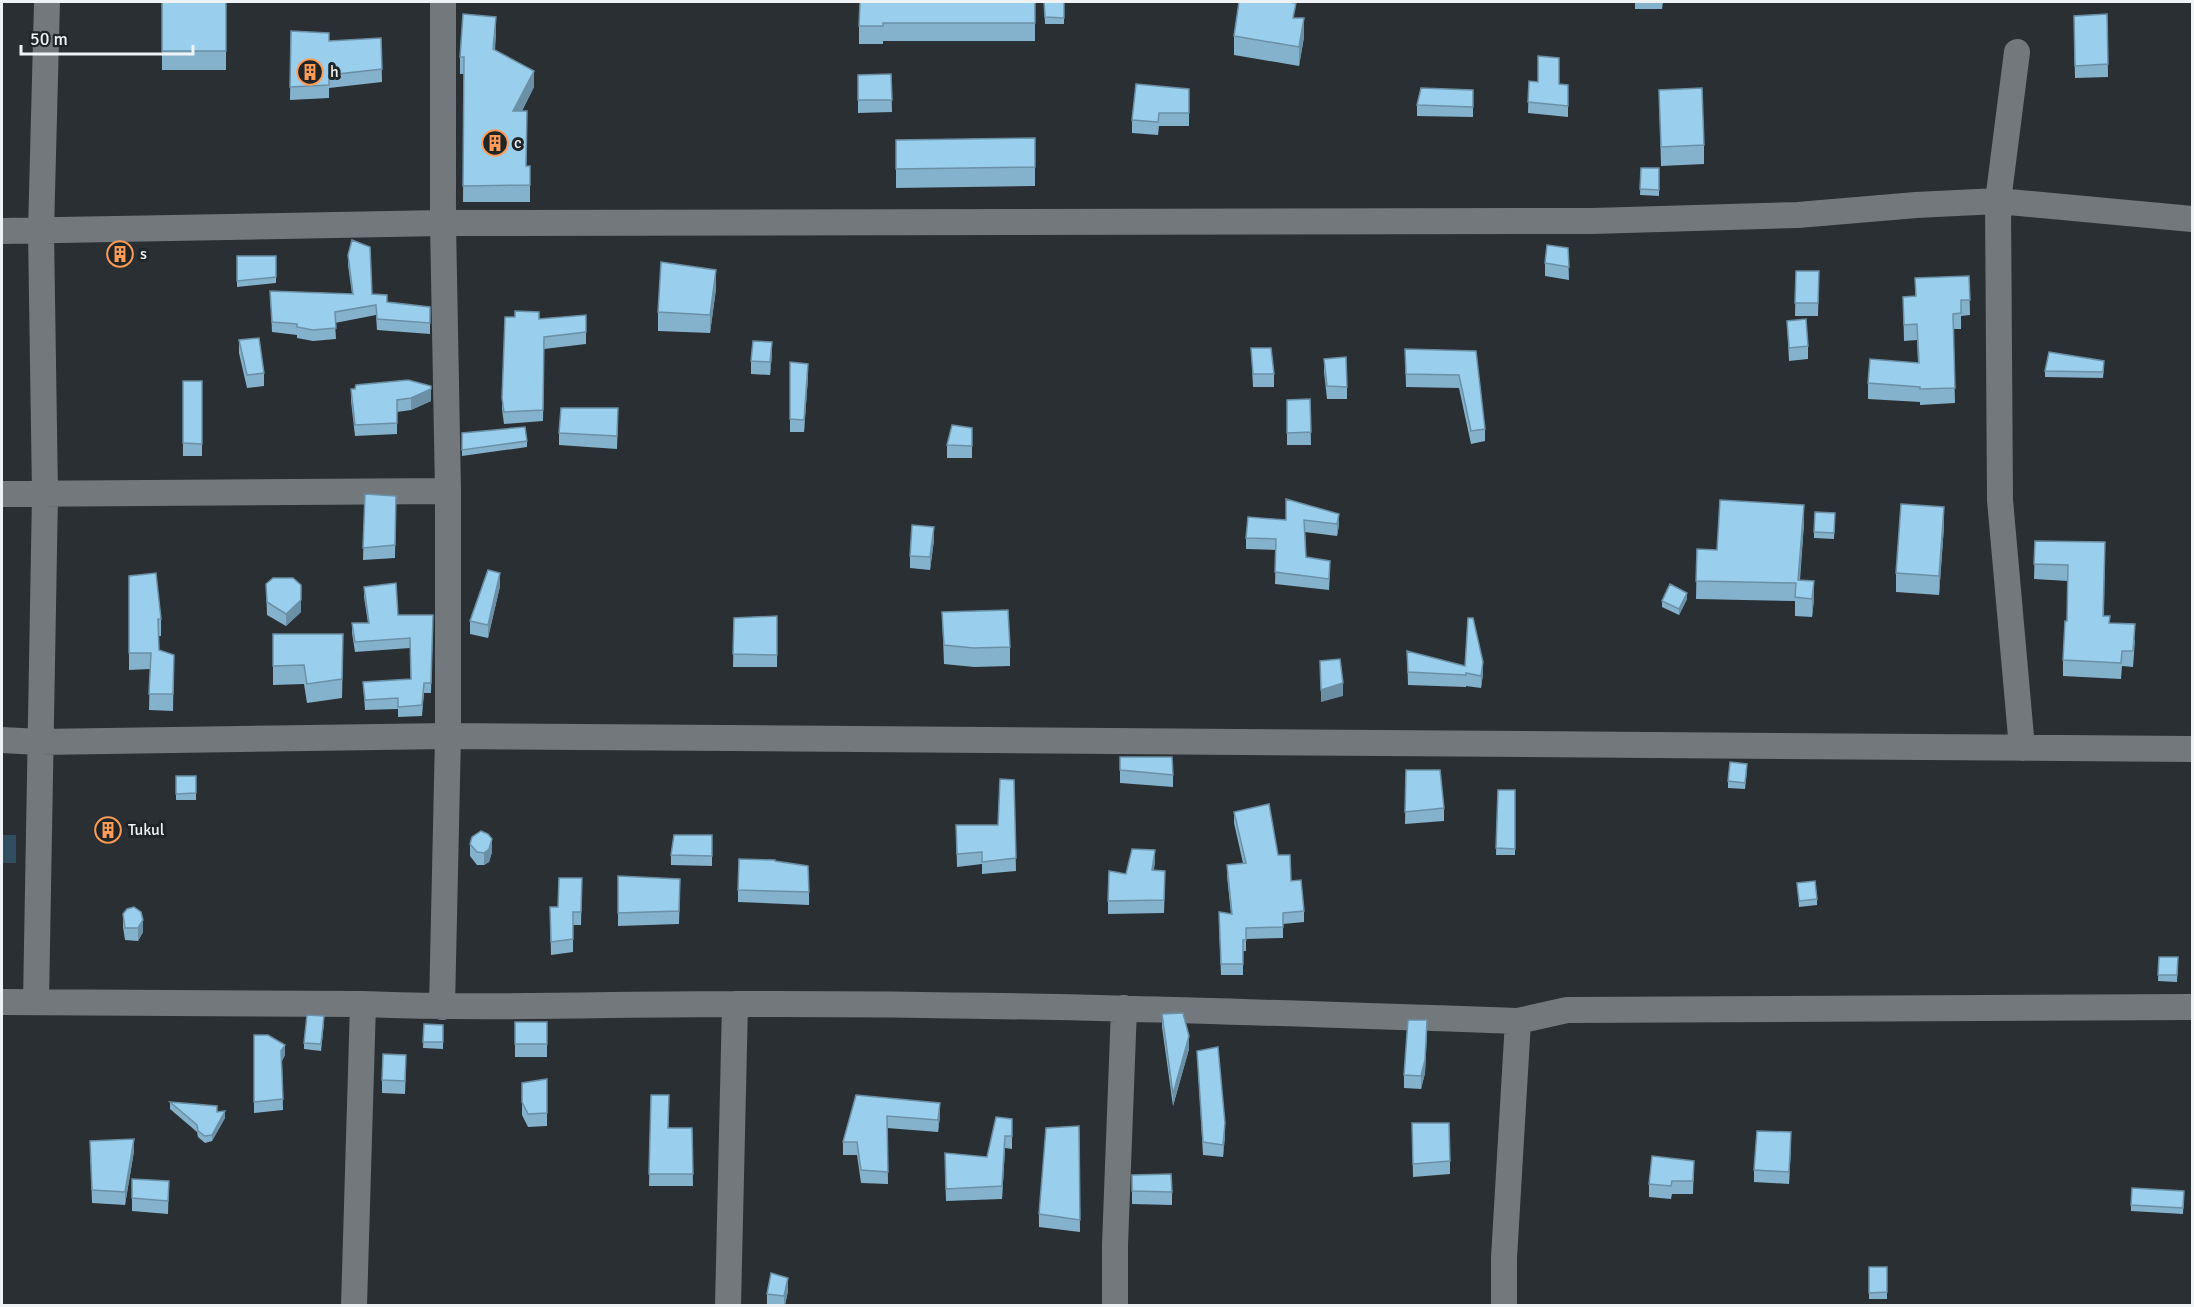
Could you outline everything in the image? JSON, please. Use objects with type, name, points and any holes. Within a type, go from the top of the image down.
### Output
[{"type":"street","points":[[36,1002],[45,494],[41,231],[47,2]]},
{"type":"street","points":[[442,2],[448,491],[448,736],[442,1007]]},
{"type":"street","points":[[2017,52],[1998,201],[2000,500],[2022,748]]},
{"type":"street","points":[[2,231],[443,223],[1592,221],[1798,215],[1998,201],[2193,219]]},
{"type":"street","points":[[2,494],[448,491]]},
{"type":"street","points":[[2,740],[40,742],[448,736],[2193,749]]},
{"type":"street","points":[[2,1002],[363,1004],[442,1007],[735,1004],[1124,1008],[1518,1021],[1567,1010],[2193,1007]]},
{"type":"street","points":[[354,1305],[363,1004]]},
{"type":"street","points":[[728,1305],[735,1004]]},
{"type":"street","points":[[1115,1305],[1115,1245],[1124,1008]]},
{"type":"street","points":[[1504,1305],[1504,1258],[1518,1021]]},
{"type":"shaded area","points":[[2,835],[16,835],[16,863],[2,863]]},
{"type":"building","points":[[162,2],[226,2],[226,51],[162,51]]},
{"type":"building","points":[[860,2],[1035,2],[1035,23],[883,23],[883,26],[859,26]]},
{"type":"building","points":[[1044,2],[1064,2],[1064,18],[1045,17]]},
{"type":"building","points":[[1239,2],[1296,3],[1293,18],[1304,18],[1299,47],[1234,36]]},
{"type":"building","points":[[463,14],[496,17],[493,49],[534,71],[513,111],[527,111],[526,166],[530,166],[530,185],[463,186],[464,57],[460,57]]},
{"type":"building","points":[[2107,14],[2108,64],[2075,66],[2074,16]]},
{"type":"building","points":[[291,31],[329,33],[329,41],[381,38],[382,69],[329,75],[329,85],[290,87]]},
{"type":"building","points":[[1538,56],[1559,58],[1559,84],[1568,85],[1568,106],[1528,102],[1529,81],[1538,82]]},
{"type":"building","points":[[891,74],[892,100],[858,100],[858,75]]},
{"type":"building","points":[[1136,84],[1189,89],[1189,113],[1159,113],[1158,122],[1132,120]]},
{"type":"building","points":[[1421,88],[1473,90],[1473,107],[1417,105]]},
{"type":"building","points":[[1702,88],[1704,145],[1661,147],[1659,90]]},
{"type":"building","points":[[1035,138],[1035,167],[896,169],[896,140]]},
{"type":"building","points":[[1641,168],[1659,168],[1659,190],[1640,189]]},
{"type":"building","points":[[352,240],[370,247],[372,294],[387,295],[387,302],[430,307],[430,323],[377,319],[376,305],[335,312],[336,328],[313,330],[297,327],[297,324],[272,322],[270,291],[353,294],[348,255]]},
{"type":"building","points":[[1547,245],[1568,248],[1569,267],[1545,263]]},
{"type":"building","points":[[237,256],[276,256],[276,277],[237,281]]},
{"type":"building","points":[[661,262],[716,270],[710,315],[658,312]]},
{"type":"building","points":[[1796,271],[1819,271],[1818,303],[1795,303]]},
{"type":"building","points":[[1969,276],[1970,300],[1961,300],[1961,313],[1953,314],[1955,388],[1920,389],[1920,387],[1868,383],[1870,359],[1919,363],[1917,324],[1904,325],[1903,297],[1916,296],[1915,278]]},
{"type":"building","points":[[515,311],[539,312],[539,319],[586,315],[586,332],[544,337],[543,410],[504,412],[502,398],[505,317],[515,317]]},
{"type":"building","points":[[1806,319],[1808,346],[1789,348],[1787,321]]},
{"type":"building","points":[[259,338],[264,373],[247,375],[239,340]]},
{"type":"building","points":[[753,341],[772,342],[770,362],[751,361]]},
{"type":"building","points":[[1251,348],[1271,348],[1274,374],[1253,374]]},
{"type":"building","points":[[1405,349],[1476,351],[1485,429],[1471,431],[1459,375],[1406,374]]},
{"type":"building","points":[[2049,352],[2104,361],[2103,372],[2045,371]]},
{"type":"building","points":[[1346,357],[1347,387],[1327,386],[1324,359]]},
{"type":"building","points":[[790,362],[808,364],[804,420],[790,419]]},
{"type":"building","points":[[408,380],[431,386],[431,389],[411,398],[397,400],[397,423],[355,425],[351,389],[355,389],[356,385]]},
{"type":"building","points":[[183,381],[202,381],[202,444],[183,443]]},
{"type":"building","points":[[1310,399],[1311,432],[1287,433],[1287,400]]},
{"type":"building","points":[[561,408],[618,408],[617,436],[559,433]]},
{"type":"building","points":[[952,425],[972,428],[972,446],[947,445]]},
{"type":"building","points":[[525,427],[527,441],[462,450],[462,433]]},
{"type":"building","points":[[365,494],[396,496],[395,545],[363,548]]},
{"type":"building","points":[[1286,499],[1339,514],[1337,524],[1304,520],[1306,557],[1330,561],[1329,579],[1275,572],[1276,539],[1246,538],[1248,517],[1286,520]]},
{"type":"building","points":[[1720,500],[1804,505],[1798,580],[1814,581],[1812,599],[1795,597],[1796,583],[1696,581],[1697,549],[1717,550]]},
{"type":"building","points":[[1901,504],[1944,507],[1939,576],[1896,573]]},
{"type":"building","points":[[1815,512],[1835,513],[1834,533],[1814,532]]},
{"type":"building","points":[[912,525],[934,527],[930,557],[910,556]]},
{"type":"building","points":[[2035,541],[2105,542],[2103,616],[2110,616],[2109,623],[2135,624],[2133,651],[2122,651],[2121,663],[2063,660],[2065,621],[2067,621],[2068,565],[2034,564]]},
{"type":"building","points":[[488,570],[500,573],[488,625],[470,621]]},
{"type":"building","points":[[156,573],[161,619],[158,619],[159,650],[174,655],[173,694],[149,694],[151,653],[129,653],[129,576]]},
{"type":"building","points":[[273,578],[293,578],[301,585],[301,600],[286,614],[267,602],[266,584]]},
{"type":"building","points":[[396,583],[398,615],[433,615],[431,683],[424,683],[422,705],[398,707],[398,698],[365,700],[363,682],[411,679],[410,638],[355,642],[352,623],[369,623],[364,587]]},
{"type":"building","points":[[1670,584],[1687,593],[1679,609],[1662,601]]},
{"type":"building","points":[[1008,610],[1010,647],[974,648],[944,645],[942,612]]},
{"type":"building","points":[[777,616],[777,655],[733,654],[734,618]]},
{"type":"building","points":[[1468,618],[1473,618],[1483,662],[1481,676],[1466,673],[1466,675],[1408,672],[1407,651],[1465,666]]},
{"type":"building","points":[[273,634],[343,634],[342,679],[307,684],[304,665],[273,666]]},
{"type":"building","points":[[1340,659],[1343,683],[1321,690],[1320,661]]},
{"type":"building","points":[[1120,757],[1172,757],[1173,775],[1120,770]]},
{"type":"building","points":[[1730,762],[1747,764],[1745,783],[1728,781]]},
{"type":"building","points":[[1406,770],[1440,770],[1444,808],[1405,812]]},
{"type":"building","points":[[176,776],[196,776],[196,793],[176,794]]},
{"type":"building","points":[[1000,779],[1014,780],[1016,858],[982,862],[982,852],[957,854],[956,825],[998,825]]},
{"type":"building","points":[[1498,790],[1515,790],[1515,849],[1496,848]]},
{"type":"building","points":[[1269,804],[1278,855],[1290,855],[1291,881],[1301,880],[1304,911],[1283,913],[1283,927],[1246,928],[1246,940],[1243,940],[1243,964],[1221,964],[1219,912],[1232,914],[1227,865],[1246,863],[1234,812]]},
{"type":"building","points":[[481,831],[492,839],[489,849],[484,853],[477,852],[470,844],[472,837]]},
{"type":"building","points":[[674,835],[712,835],[712,856],[671,855]]},
{"type":"building","points":[[1132,849],[1155,850],[1152,870],[1165,871],[1164,900],[1108,901],[1109,871],[1126,874]]},
{"type":"building","points":[[739,859],[775,860],[808,866],[809,892],[738,890]]},
{"type":"building","points":[[618,876],[680,879],[679,911],[618,913]]},
{"type":"building","points":[[559,878],[582,878],[581,912],[573,912],[573,939],[551,942],[550,907],[558,907]]},
{"type":"building","points":[[1815,881],[1817,899],[1799,901],[1797,883]]},
{"type":"building","points":[[134,907],[141,912],[143,920],[138,928],[125,928],[123,914],[127,909]]},
{"type":"building","points":[[2159,957],[2178,957],[2177,975],[2158,975]]},
{"type":"building","points":[[1183,1013],[1189,1036],[1173,1094],[1162,1014]]},
{"type":"building","points":[[307,1015],[324,1016],[321,1044],[304,1043]]},
{"type":"building","points":[[1408,1020],[1427,1020],[1425,1060],[1421,1076],[1404,1075]]},
{"type":"building","points":[[515,1022],[547,1022],[547,1044],[515,1044]]},
{"type":"building","points":[[424,1024],[443,1025],[443,1042],[423,1042]]},
{"type":"building","points":[[254,1035],[268,1035],[285,1045],[281,1051],[283,1099],[254,1102]]},
{"type":"building","points":[[1218,1047],[1225,1123],[1223,1145],[1203,1142],[1197,1051]]},
{"type":"building","points":[[383,1054],[406,1055],[405,1081],[382,1080]]},
{"type":"building","points":[[547,1079],[547,1113],[528,1114],[522,1102],[522,1083]]},
{"type":"building","points":[[651,1095],[669,1095],[668,1128],[692,1128],[693,1174],[649,1174]]},
{"type":"building","points":[[856,1095],[940,1103],[938,1120],[887,1116],[888,1172],[861,1170],[857,1142],[843,1142]]},
{"type":"building","points":[[170,1102],[217,1106],[217,1112],[225,1111],[212,1135],[205,1136],[198,1131],[197,1125]]},
{"type":"building","points":[[996,1117],[1012,1119],[1012,1136],[1005,1136],[1002,1186],[946,1189],[945,1153],[987,1157]]},
{"type":"building","points":[[1412,1123],[1449,1123],[1450,1161],[1413,1164]]},
{"type":"building","points":[[1079,1126],[1080,1220],[1039,1214],[1046,1128]]},
{"type":"building","points":[[1757,1131],[1791,1132],[1789,1172],[1754,1170]]},
{"type":"building","points":[[134,1139],[125,1192],[92,1190],[90,1141]]},
{"type":"building","points":[[1652,1156],[1694,1161],[1693,1181],[1672,1181],[1671,1186],[1649,1184]]},
{"type":"building","points":[[1171,1174],[1172,1192],[1132,1191],[1132,1175]]},
{"type":"building","points":[[132,1179],[169,1181],[168,1201],[132,1198]]},
{"type":"building","points":[[2132,1188],[2184,1191],[2183,1208],[2131,1205]]},
{"type":"building","points":[[1869,1267],[1887,1267],[1887,1292],[1869,1293]]},
{"type":"building","points":[[771,1273],[788,1278],[784,1296],[767,1294]]},
{"type":"place","name":"h","points":[[310,72]]},
{"type":"place","name":"c","points":[[495,143]]},
{"type":"place","name":"s","points":[[120,254]]},
{"type":"place","name":"Tukul","points":[[108,830]]}]
